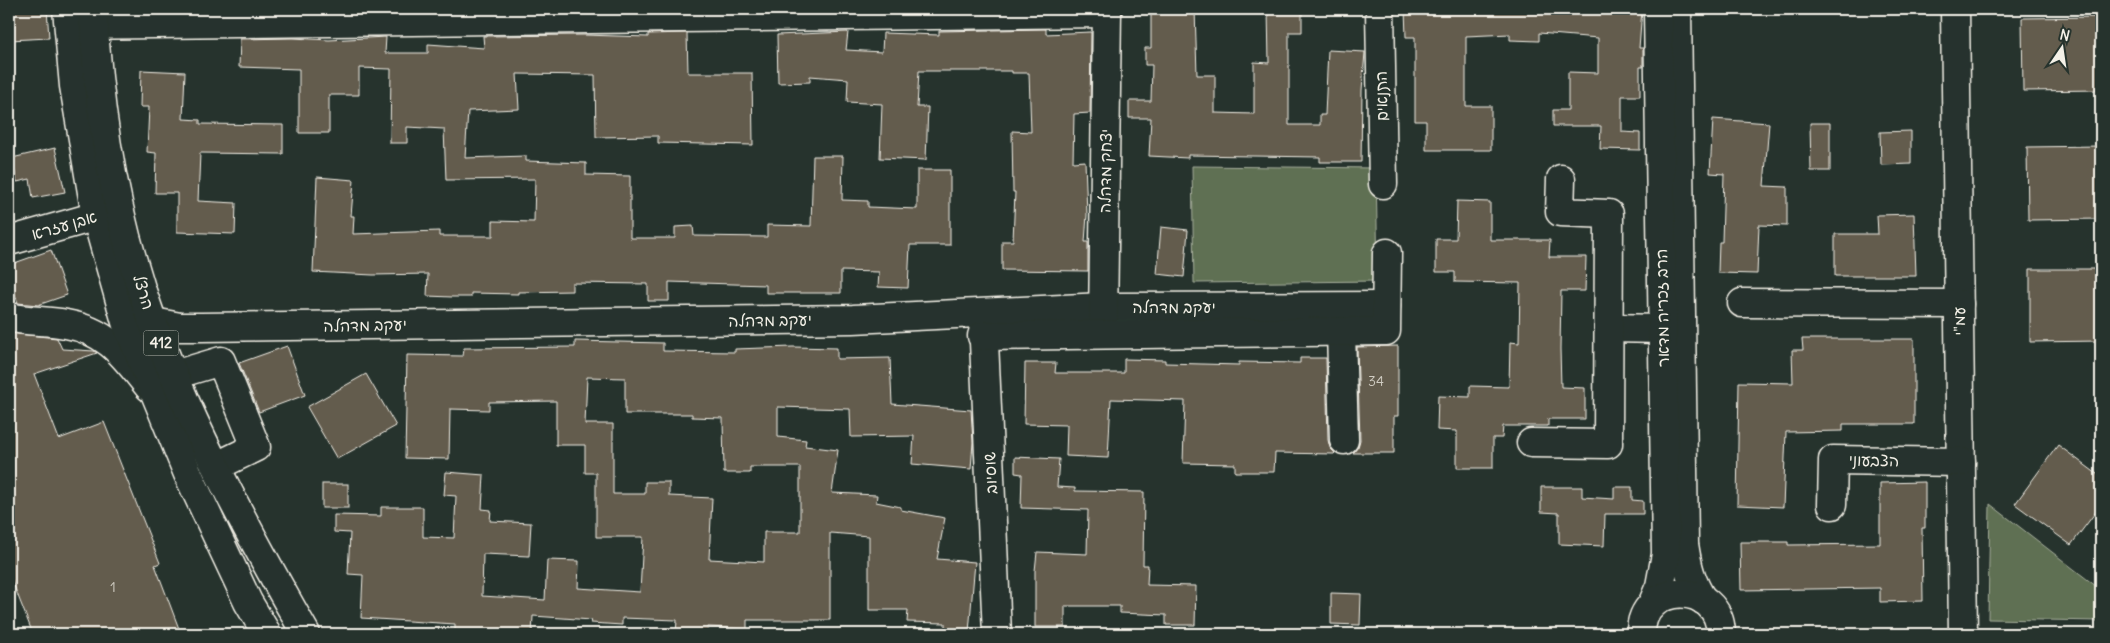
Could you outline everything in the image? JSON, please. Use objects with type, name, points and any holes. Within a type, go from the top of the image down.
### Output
[{"type":"street","name":"התנאים","points":[[1380,9],[1383,184]]},
{"type":"street","name":"הרב זכריה מדאר","points":[[1643,625],[1660,586],[1666,554],[1658,9]]},
{"type":"street","name":"הרב זכריה מדאר","points":[[1677,9],[1684,544],[1687,563],[1697,591],[1714,616]]},
{"type":"street","name":"עמ\"י","points":[[1955,9],[1963,634]]},
{"type":"street","points":[[80,17],[173,23],[1107,11]]},
{"type":"street","name":"יצחק מדהלה","points":[[1102,334],[1107,11]]},
{"type":"street","name":"הרצל","points":[[80,17],[74,86],[108,213],[126,322],[154,393],[220,546],[263,633]]},
{"type":"street","points":[[1530,443],[1608,444],[1609,214],[1560,212],[1561,179]]},
{"type":"street","name":"הרצל","points":[[108,213],[174,375],[217,466],[300,625]]},
{"type":"street","name":"אבן עזרא","points":[[9,241],[108,213]]},
{"type":"street","points":[[1386,318],[1387,254]]},
{"type":"street","points":[[1742,303],[1959,304]]},
{"type":"street","name":"יעקב מדהלה","points":[[983,324],[1103,307],[1386,318]]},
{"type":"street","points":[[9,317],[66,324],[85,328],[102,335],[123,355],[154,393]]},
{"type":"street","name":"יעקב מדהלה","points":[[153,322],[180,327],[201,327],[862,319],[983,324],[1102,334],[1342,331],[1386,318]]},
{"type":"street","name":"שוסיוב","points":[[983,324],[997,634]]},
{"type":"street","points":[[1609,328],[1662,329]]},
{"type":"street","points":[[1342,331],[1344,440]]},
{"type":"street","points":[[174,375],[221,361],[256,447],[217,466]]},
{"type":"street","name":"הצבעוני","points":[[1832,505],[1833,460],[1961,462]]},
{"type":"street","points":[[1643,625],[1662,598],[1673,594],[1686,593],[1737,634]]},
{"type":"street","points":[[263,633],[300,625]]},
{"type":"green space","points":[[1192,166],[1376,168],[1378,281],[1194,283]]},
{"type":"green space","points":[[1990,504],[2101,590],[2101,621],[1988,619]]},
{"type":"building","points":[[9,9],[47,9],[49,38],[9,40]]},
{"type":"building","points":[[1151,9],[1195,9],[1197,75],[1215,75],[1215,113],[1254,114],[1254,62],[1269,63],[1268,9],[1302,9],[1302,32],[1289,32],[1289,125],[1320,125],[1320,115],[1325,115],[1328,50],[1365,52],[1362,90],[1361,162],[1320,162],[1320,157],[1188,155],[1188,158],[1149,156],[1151,118],[1129,118],[1129,101],[1151,101],[1152,65],[1145,65],[1145,48],[1151,48]]},
{"type":"building","points":[[1405,9],[1642,9],[1639,48],[1643,48],[1643,67],[1640,67],[1640,96],[1622,96],[1622,132],[1640,133],[1640,150],[1600,149],[1601,126],[1553,126],[1553,110],[1568,110],[1568,72],[1598,73],[1598,38],[1539,33],[1539,41],[1510,40],[1510,34],[1466,36],[1466,106],[1491,106],[1491,150],[1426,150],[1426,121],[1415,121],[1415,37],[1406,37]]},
{"type":"building","points":[[2101,17],[2101,90],[2023,91],[2022,18]]},
{"type":"building","points":[[1046,29],[1046,34],[1091,32],[1090,113],[1074,114],[1073,162],[1085,161],[1087,215],[1085,242],[1088,242],[1088,271],[1002,270],[1002,241],[1013,241],[1015,192],[1013,192],[1012,131],[1031,132],[1029,73],[1012,73],[1012,71],[919,71],[917,107],[928,107],[926,160],[880,158],[882,104],[847,102],[848,79],[810,76],[810,82],[778,83],[777,35],[848,32],[846,50],[882,52],[883,33],[939,35],[939,31]]},
{"type":"building","points":[[687,33],[688,73],[752,73],[753,145],[658,143],[658,136],[596,137],[595,75],[517,74],[519,109],[468,111],[465,158],[526,156],[526,161],[586,163],[586,175],[630,176],[630,238],[675,238],[675,227],[693,226],[694,236],[767,237],[767,225],[811,226],[813,156],[843,156],[842,200],[868,201],[868,207],[917,209],[917,170],[950,170],[950,245],[910,245],[908,288],[878,287],[879,272],[841,271],[841,293],[766,293],[766,285],[669,282],[669,301],[648,301],[648,284],[572,283],[572,291],[518,292],[518,294],[471,293],[471,297],[452,297],[427,296],[428,274],[373,275],[313,272],[317,177],[354,180],[351,216],[354,216],[353,234],[439,231],[439,236],[493,236],[493,221],[534,222],[535,179],[446,180],[444,129],[407,127],[407,143],[390,143],[391,69],[359,68],[359,95],[329,95],[329,133],[299,133],[299,69],[239,67],[240,39],[293,38],[329,40],[386,37],[385,53],[428,53],[428,44],[484,48],[483,36],[584,35],[648,37],[648,34]]},
{"type":"building","points":[[141,70],[185,72],[183,119],[200,120],[200,124],[283,125],[283,154],[200,153],[198,201],[236,203],[235,234],[177,232],[177,193],[155,193],[156,153],[147,152],[149,107],[140,107]]},
{"type":"building","points":[[1713,119],[1769,123],[1764,186],[1787,187],[1787,226],[1759,225],[1757,274],[1718,273],[1719,242],[1722,242],[1724,174],[1710,173]]},
{"type":"building","points":[[1810,123],[1830,123],[1830,171],[1811,171]]},
{"type":"building","points":[[1911,131],[1911,164],[1881,165],[1880,132]]},
{"type":"building","points":[[2101,146],[2101,219],[2028,220],[2027,147]]},
{"type":"building","points":[[55,148],[65,192],[33,198],[30,179],[17,182],[12,158]]},
{"type":"building","points":[[1457,201],[1490,202],[1490,240],[1550,240],[1549,257],[1586,257],[1585,291],[1561,291],[1560,349],[1561,387],[1585,388],[1585,419],[1548,419],[1548,426],[1503,426],[1502,438],[1493,438],[1493,468],[1457,468],[1457,431],[1437,430],[1438,396],[1470,397],[1470,386],[1509,387],[1510,342],[1519,343],[1520,283],[1455,282],[1455,272],[1436,272],[1436,239],[1456,239]]},
{"type":"building","points":[[1914,214],[1916,276],[1835,276],[1835,234],[1878,234],[1877,215]]},
{"type":"building","points":[[1161,227],[1188,230],[1184,277],[1157,274]]},
{"type":"building","points":[[51,250],[67,295],[38,305],[18,303],[9,276],[9,265]]},
{"type":"building","points":[[2030,269],[2101,269],[2101,341],[2030,342]]},
{"type":"building","points":[[9,333],[57,338],[62,349],[94,351],[97,353],[34,374],[59,439],[104,422],[160,563],[155,565],[181,634],[33,634],[9,573]]},
{"type":"building","points":[[1802,339],[1914,339],[1914,424],[1843,424],[1843,431],[1786,432],[1783,507],[1737,505],[1739,382],[1793,383],[1792,350],[1803,350]]},
{"type":"building","points":[[575,341],[663,343],[663,351],[735,352],[735,349],[837,348],[837,359],[890,358],[892,404],[971,410],[973,442],[971,469],[912,464],[914,436],[851,437],[850,409],[778,407],[778,437],[806,440],[805,446],[838,450],[832,493],[877,495],[876,502],[901,507],[901,510],[945,518],[937,559],[975,562],[969,632],[945,629],[945,623],[907,622],[908,610],[869,610],[869,536],[830,533],[830,620],[747,620],[747,629],[708,627],[707,634],[676,634],[677,620],[622,618],[622,625],[591,623],[592,620],[533,616],[532,634],[481,632],[481,634],[455,634],[455,624],[361,618],[363,575],[348,574],[350,533],[334,532],[334,515],[381,516],[381,507],[423,507],[423,537],[454,538],[456,496],[444,495],[446,472],[484,475],[482,509],[491,510],[490,521],[531,523],[529,556],[483,554],[482,596],[545,600],[547,560],[579,561],[578,588],[640,592],[643,537],[596,537],[596,473],[585,473],[585,445],[556,445],[556,401],[489,402],[489,410],[450,409],[449,459],[405,458],[407,355],[463,356],[464,348],[575,347]],"holes":[[[587,377],[625,378],[625,414],[692,414],[692,417],[723,418],[724,473],[750,473],[750,467],[800,467],[800,532],[764,532],[764,562],[709,559],[712,498],[669,496],[669,482],[645,482],[645,494],[613,494],[613,424],[585,424]]]},
{"type":"building","points":[[287,346],[305,395],[259,412],[239,363]]},
{"type":"building","points":[[1398,346],[1398,416],[1394,416],[1394,453],[1353,453],[1358,447],[1360,440],[1357,347]]},
{"type":"building","points":[[1300,358],[1326,358],[1328,440],[1330,448],[1335,453],[1275,453],[1274,472],[1235,472],[1235,464],[1183,463],[1185,401],[1111,399],[1108,458],[1066,456],[1067,425],[1024,424],[1025,363],[1056,363],[1055,373],[1124,373],[1124,359],[1165,360],[1165,363],[1239,365],[1239,362],[1300,363]]},
{"type":"building","points":[[366,374],[396,426],[337,459],[307,407]]},
{"type":"building","points":[[2058,445],[2101,477],[2101,505],[2071,545],[2015,504]]},
{"type":"building","points":[[1015,457],[1059,459],[1057,487],[1075,488],[1075,491],[1144,492],[1143,565],[1148,565],[1147,585],[1196,586],[1195,625],[1166,625],[1166,615],[1120,613],[1120,606],[1065,606],[1065,627],[1035,627],[1037,552],[1087,554],[1088,510],[1021,508],[1022,474],[1015,473]]},
{"type":"building","points":[[1925,482],[1925,528],[1922,528],[1923,601],[1880,602],[1880,588],[1741,590],[1740,542],[1788,542],[1788,545],[1880,544],[1880,483]]},
{"type":"building","points":[[322,484],[348,484],[348,508],[322,508]]},
{"type":"building","points":[[1541,487],[1582,487],[1582,497],[1614,499],[1614,487],[1632,487],[1632,500],[1643,501],[1643,514],[1605,514],[1604,546],[1559,544],[1559,513],[1541,512]]},
{"type":"building","points":[[1331,593],[1361,594],[1360,625],[1331,624]]}]
